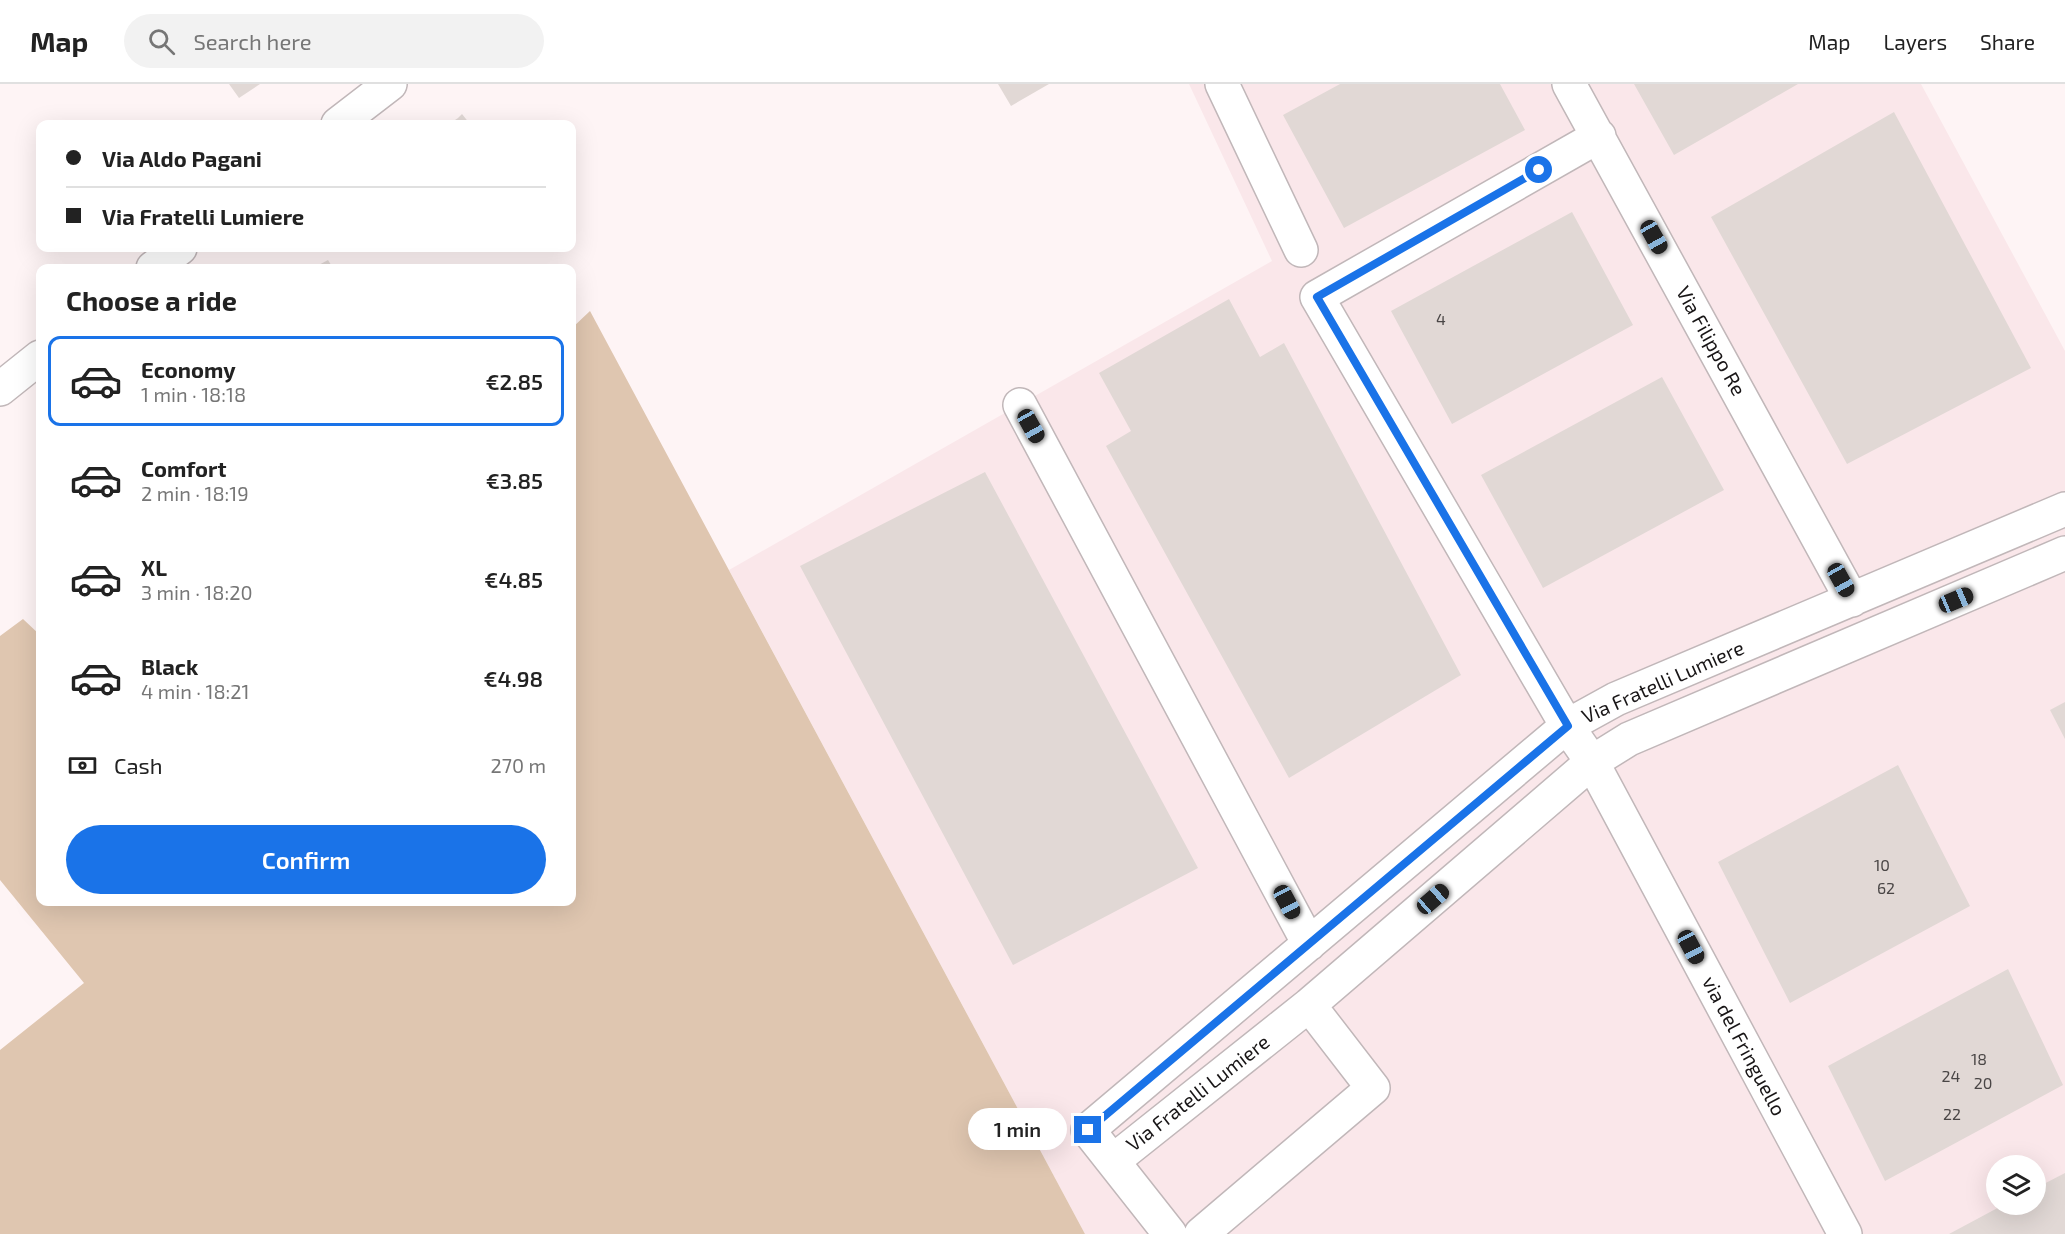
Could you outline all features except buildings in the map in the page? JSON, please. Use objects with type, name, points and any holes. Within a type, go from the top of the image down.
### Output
[{"type":"street","points":[[343,120],[390,84]]},
{"type":"street","points":[[1222,84],[1301,250]]},
{"type":"street","name":"Via Filippo Re","points":[[1569,84],[1852,600]]},
{"type":"street","name":"via del Fringuello","points":[[1599,136],[1317,297],[1568,726],[1593,762],[1845,1234]]},
{"type":"street","points":[[158,264],[175,252]]},
{"type":"street","points":[[0,389],[36,360]]},
{"type":"street","points":[[1020,405],[1309,944]]},
{"type":"street","name":"Via Fratelli Lumiere","points":[[2065,508],[1616,699],[1568,726],[1088,1130],[1113,1161],[1309,1005],[1593,762],[1629,739],[2065,553]]},
{"type":"street","points":[[1201,1234],[1373,1088],[1309,1005]]},
{"type":"street","points":[[1113,1161],[1170,1234]]},
{"type":"shaded area","points":[[1189,84],[1921,84],[2065,351],[2065,1234],[1085,1234],[729,570],[1272,261]]},
{"type":"shaded area","points":[[590,311],[1085,1234],[0,1234],[0,1050],[84,983],[0,880],[0,636],[23,619],[36,631],[36,906],[576,906],[576,324]]},
{"type":"route","points":[[1088,1130],[1568,726],[1317,297],[1539,170]]}]
